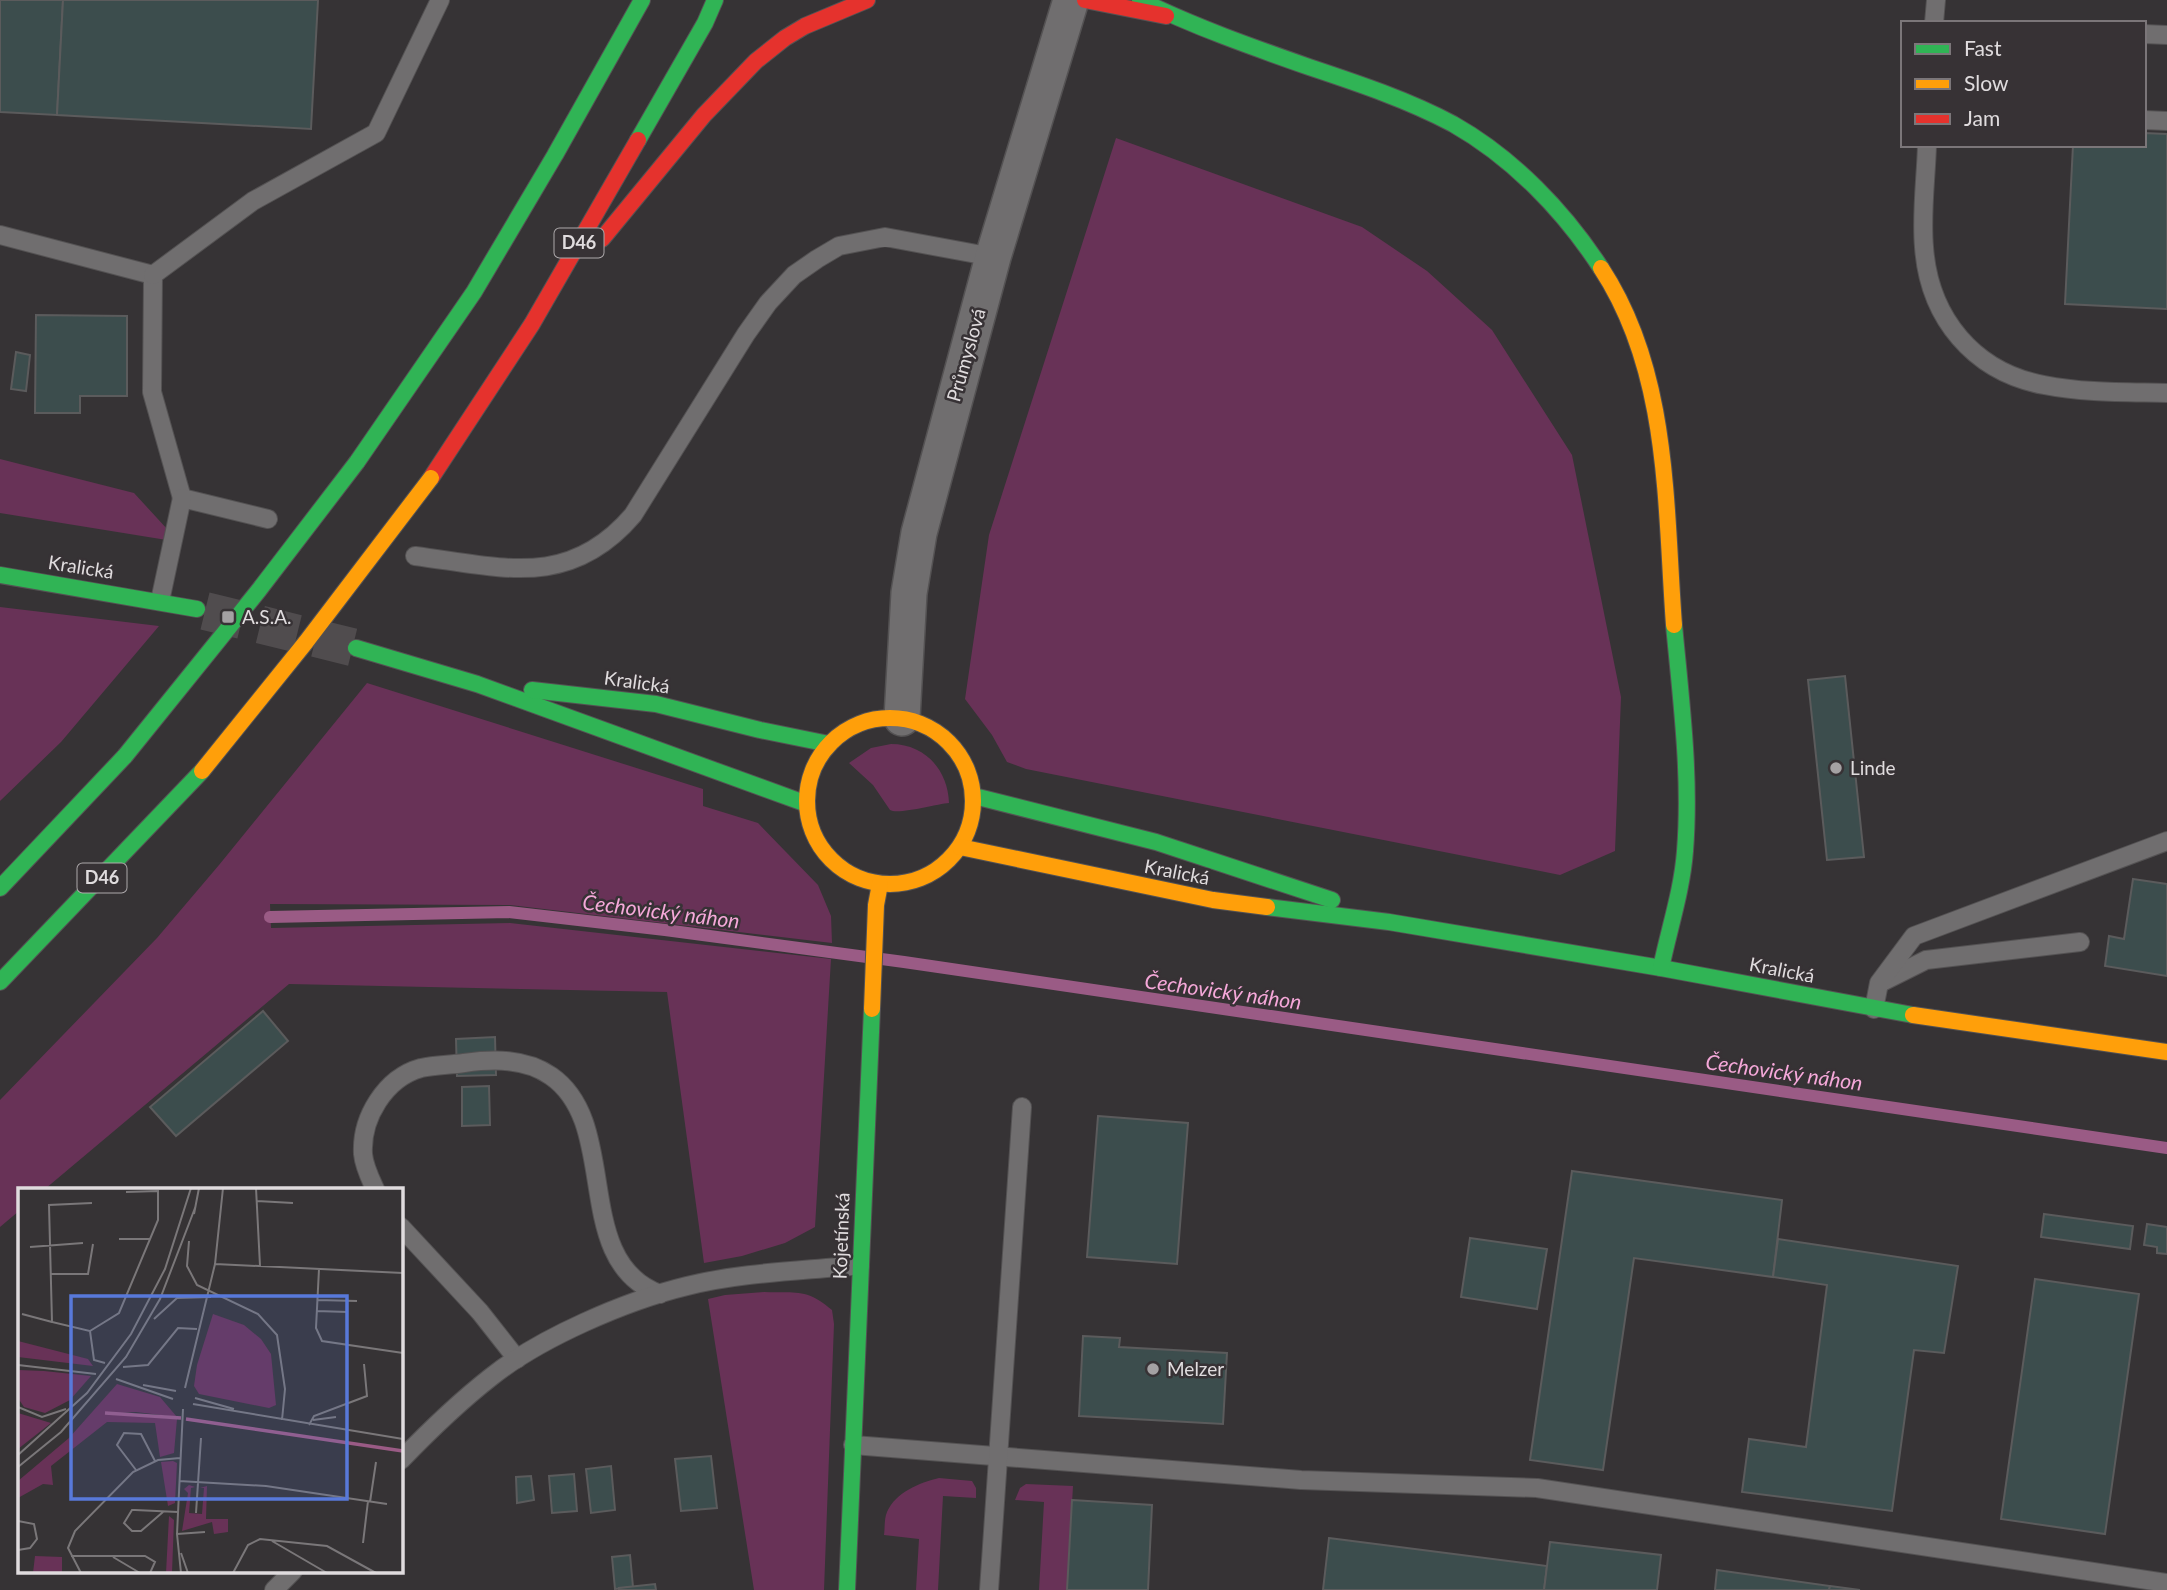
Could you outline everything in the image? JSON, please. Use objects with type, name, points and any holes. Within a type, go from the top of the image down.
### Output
[{"type":"main road","points":[[0,888],[125,756],[259,590],[357,462],[474,292],[642,0]]},
{"type":"main road","name":"D46","points":[[0,982],[202,771],[306,642],[431,478],[532,324],[705,23],[715,0]]},
{"type":"main road","points":[[532,324],[731,85],[783,39],[837,10],[867,0]]},
{"type":"main road","points":[[1086,0],[1172,17],[1352,80],[1428,112],[1472,136],[1509,164],[1567,220],[1593,253],[1621,302],[1640,351],[1654,408],[1661,456],[1682,724],[1686,816],[1682,877],[1661,968]]},
{"type":"main road","points":[[1140,0],[1172,17]]},
{"type":"main road","name":"Kralická","points":[[0,575],[197,609]]},
{"type":"main road","name":"Kralická","points":[[356,648],[477,684],[807,804]]},
{"type":"main road","name":"Kralická","points":[[477,684],[656,704],[829,744]]},
{"type":"main road","points":[[901,718],[929,727],[952,744],[967,768],[974,796],[971,822],[960,847],[952,857],[931,873],[906,883],[880,884],[855,876],[824,852],[812,829],[807,804],[810,778],[829,744],[850,728],[875,719],[901,718]]},
{"type":"main road","points":[[11,853],[125,756]]},
{"type":"main road","name":"Kralická","points":[[974,796],[1156,842],[1327,898],[1390,922]]},
{"type":"main road","name":"Kralická","points":[[960,847],[1213,900],[1390,922],[1661,968],[1874,1009],[2167,1052]]},
{"type":"main road","name":"Kojetínská","points":[[846,1590],[876,905],[880,884]]},
{"type":"street","name":"Průmyslová","points":[[901,718],[909,593],[919,533],[993,257],[1071,0]]},
{"type":"lane","points":[[153,275],[253,201],[376,133],[440,0]]},
{"type":"lane","points":[[1934,21],[1936,0]]},
{"type":"lane","points":[[2146,34],[2167,35]]},
{"type":"lane","points":[[2146,120],[2167,121]]},
{"type":"lane","points":[[1927,147],[1923,226],[1927,267],[1934,295],[1946,321],[1967,345],[1988,365],[2019,380],[2069,389],[2167,393]]},
{"type":"lane","points":[[0,235],[153,275]]},
{"type":"lane","points":[[415,556],[507,567],[543,568],[578,559],[609,541],[633,515],[768,303],[794,275],[839,246],[885,237],[993,257]]},
{"type":"lane","points":[[153,275],[152,392],[182,498],[160,601]]},
{"type":"lane","points":[[182,498],[268,519]]},
{"type":"lane","points":[[1874,1009],[1879,983],[1914,936],[2167,841]]},
{"type":"lane","points":[[1879,983],[1926,960],[2080,942]]},
{"type":"lane","points":[[375,1188],[363,1156],[365,1130],[381,1095],[396,1082],[420,1068],[498,1059],[542,1070],[562,1087],[579,1113],[614,1252],[623,1269],[638,1284],[660,1294]]},
{"type":"lane","points":[[989,1590],[1021,1107]]},
{"type":"lane","points":[[402,1228],[480,1312],[517,1359]]},
{"type":"lane","points":[[402,1459],[491,1377],[517,1359],[603,1314],[686,1286],[740,1277],[860,1265]]},
{"type":"lane","points":[[853,1445],[1301,1480],[1537,1488],[2167,1583]]},
{"type":"lane","points":[[274,1590],[292,1572]]},
{"type":"shaded area","points":[[1116,138],[1362,227],[1427,271],[1492,330],[1572,455],[1621,697],[1615,851],[1560,875],[1026,769],[1007,762],[992,735],[965,699],[989,535]]},
{"type":"shaded area","points":[[0,459],[134,493],[179,542],[0,513]]},
{"type":"shaded area","points":[[0,607],[159,626],[61,742],[0,801]]},
{"type":"shaded area","points":[[367,683],[703,789],[703,806],[758,823],[818,885],[831,916],[832,943],[510,905],[270,904],[271,928],[510,923],[831,959],[815,1227],[785,1243],[742,1256],[704,1263],[667,992],[289,984],[46,1188],[18,1188],[18,1212],[0,1227],[0,1100],[157,938]]},
{"type":"shaded area","points":[[891,744],[914,749],[932,761],[944,780],[949,803],[909,810],[890,810],[873,785],[849,763],[871,748]]},
{"type":"shaded area","points":[[764,1292],[808,1295],[832,1310],[834,1324],[824,1590],[754,1590],[708,1299]]},
{"type":"shaded area","points":[[939,1478],[972,1481],[976,1488],[976,1498],[943,1496],[938,1590],[916,1590],[919,1539],[884,1535],[885,1518],[891,1505],[902,1494]]},
{"type":"shaded area","points":[[1026,1484],[1073,1486],[1067,1590],[1039,1590],[1044,1502],[1015,1500],[1020,1488]]},
{"type":"building","points":[[0,0],[63,0],[57,115],[0,112]]},
{"type":"building","points":[[63,0],[318,0],[311,129],[57,115]]},
{"type":"building","points":[[2146,133],[2167,134],[2167,309],[2065,304],[2073,147],[2146,147]]},
{"type":"building","points":[[36,315],[127,316],[127,396],[80,396],[80,413],[35,413]]},
{"type":"building","points":[[16,352],[30,355],[26,391],[11,389]]},
{"type":"building","name":"Linde","points":[[1845,676],[1864,857],[1827,860],[1808,680]]},
{"type":"building","points":[[2133,879],[2167,884],[2167,976],[2105,966],[2109,936],[2124,939]]},
{"type":"building","points":[[263,1011],[288,1041],[176,1136],[150,1107]]},
{"type":"building","points":[[495,1037],[496,1075],[457,1076],[456,1039]]},
{"type":"building","points":[[489,1086],[490,1125],[462,1126],[462,1087]]},
{"type":"building","points":[[1098,1116],[1188,1123],[1177,1264],[1087,1257]]},
{"type":"building","points":[[1572,1171],[1782,1200],[1773,1277],[1634,1258],[1603,1470],[1530,1460]]},
{"type":"building","points":[[2044,1214],[2133,1226],[2130,1249],[2041,1237]]},
{"type":"building","points":[[2147,1224],[2167,1227],[2167,1254],[2157,1253],[2157,1247],[2144,1245]]},
{"type":"building","points":[[1470,1238],[1547,1249],[1537,1309],[1461,1297]]},
{"type":"building","points":[[1778,1239],[1958,1266],[1944,1353],[1914,1350],[1892,1511],[1742,1492],[1749,1439],[1806,1447],[1827,1285],[1773,1277]]},
{"type":"building","points":[[2035,1279],[2139,1294],[2105,1534],[2001,1519]]},
{"type":"building","name":"Melzer","points":[[1083,1336],[1120,1338],[1119,1347],[1227,1353],[1223,1424],[1079,1416]]},
{"type":"building","points":[[711,1456],[717,1508],[681,1511],[675,1459]]},
{"type":"building","points":[[611,1466],[615,1510],[591,1513],[586,1469]]},
{"type":"building","points":[[574,1474],[577,1511],[552,1513],[549,1476]]},
{"type":"building","points":[[531,1476],[534,1500],[517,1503],[516,1477]]},
{"type":"building","points":[[1072,1500],[1152,1505],[1148,1590],[1067,1590]]},
{"type":"building","points":[[1329,1538],[1547,1566],[1544,1590],[1323,1590]]},
{"type":"building","points":[[1550,1542],[1661,1555],[1657,1590],[1544,1590]]},
{"type":"building","points":[[630,1555],[633,1587],[615,1589],[612,1557]]},
{"type":"building","points":[[1717,1570],[1830,1586],[1829,1590],[1715,1590]]},
{"type":"building","points":[[655,1584],[656,1590],[619,1590],[619,1588]]},
{"type":"building","points":[[1830,1586],[1860,1590],[1829,1590]]},
{"type":"waterway","name":"Čechovický náhon","points":[[270,917],[509,912],[665,930],[904,962],[2167,1148]]},
{"type":"tunnel","points":[[205,611],[356,648]]},
{"type":"traffic: fast","points":[[357,462],[474,292],[642,0]]},
{"type":"traffic: fast","points":[[638,140],[705,23],[715,0]]},
{"type":"traffic: fast","points":[[1140,0],[1224,36],[1400,100],[1453,124],[1496,153],[1536,187],[1571,226],[1601,268]]},
{"type":"traffic: fast","points":[[125,756],[259,590],[357,462]]},
{"type":"traffic: fast","points":[[0,575],[197,609]]},
{"type":"traffic: fast","points":[[1661,968],[1681,881],[1687,823],[1684,738],[1674,625]]},
{"type":"traffic: fast","points":[[356,648],[477,684],[807,804]]},
{"type":"traffic: fast","points":[[532,690],[656,704],[829,744]]},
{"type":"traffic: fast","points":[[0,888],[125,756]]},
{"type":"traffic: fast","points":[[0,982],[202,771]]},
{"type":"traffic: fast","points":[[974,796],[1156,842],[1332,900]]},
{"type":"traffic: fast","points":[[1267,907],[1389,922],[1661,968],[1913,1015]]},
{"type":"traffic: fast","points":[[847,1590],[872,1009]]},
{"type":"traffic: slow","points":[[1601,268],[1624,309],[1640,351],[1652,395],[1665,487],[1674,625]]},
{"type":"traffic: slow","points":[[202,771],[306,642],[431,478]]},
{"type":"traffic: slow","points":[[890,718],[922,724],[949,742],[967,769],[973,801],[967,833],[949,860],[922,878],[890,884],[858,878],[831,860],[813,833],[807,801],[813,769],[831,742],[858,724],[890,718]]},
{"type":"traffic: slow","points":[[960,847],[1213,900],[1267,907]]},
{"type":"traffic: slow","points":[[872,1009],[876,905],[880,884]]},
{"type":"traffic: slow","points":[[1913,1015],[2167,1052]]},
{"type":"traffic: jam","points":[[602,239],[704,115],[756,61],[805,26],[867,0]]},
{"type":"traffic: jam","points":[[1085,0],[1166,16]]},
{"type":"traffic: jam","points":[[431,478],[532,324],[638,140]]},
{"type":"place","name":"A.S.A.","points":[[228,617]]},
{"type":"place","name":"Linde","points":[[1836,768]]},
{"type":"place","name":"Melzer","points":[[1153,1369]]}]
